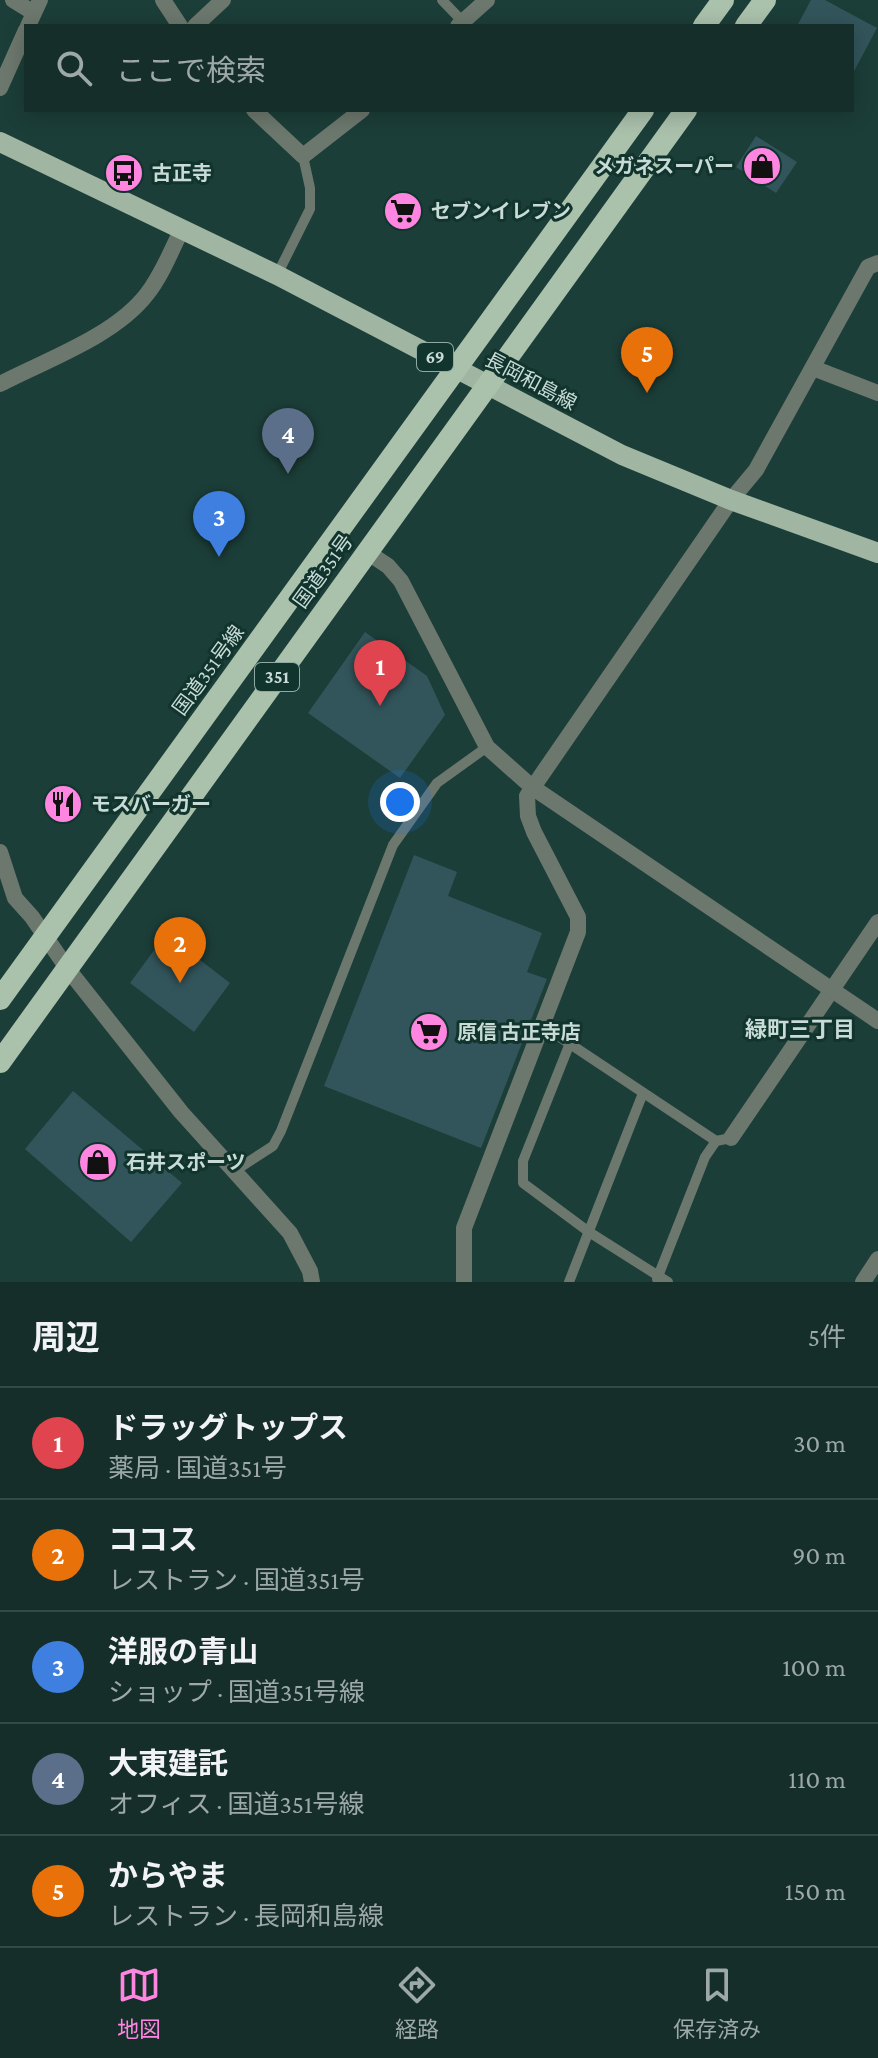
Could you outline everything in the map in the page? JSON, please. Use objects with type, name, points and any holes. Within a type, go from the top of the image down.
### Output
[{"type":"highway","points":[[705,24],[723,0]]},
{"type":"highway","points":[[747,24],[765,0]]},
{"type":"highway","name":"351","points":[[456,369],[642,112]]},
{"type":"highway","name":"国道351号","points":[[0,1062],[685,112]]},
{"type":"highway","name":"国道351号線","points":[[0,999],[456,369]]},
{"type":"main road","name":"長岡和島線","points":[[0,142],[277,275],[622,455],[731,500],[878,553]]},
{"type":"street","points":[[13,0],[32,17]]},
{"type":"street","points":[[163,0],[179,24]]},
{"type":"street","points":[[197,24],[223,0]]},
{"type":"street","points":[[461,24],[487,0]]},
{"type":"street","points":[[0,88],[24,35]]},
{"type":"street","points":[[256,112],[303,156],[359,112]]},
{"type":"street","points":[[0,384],[104,331],[132,310],[161,273],[182,229]]},
{"type":"street","points":[[464,1282],[464,1228],[578,932],[578,917],[528,816],[527,796],[731,500],[756,470],[868,267],[878,263]]},
{"type":"street","points":[[813,368],[878,393]]},
{"type":"street","points":[[367,552],[388,566],[401,581],[487,747],[532,787],[878,1021]]},
{"type":"street","points":[[0,852],[15,898],[181,1112],[290,1233],[310,1271],[312,1282]]},
{"type":"street","points":[[723,1140],[878,922]]},
{"type":"street","points":[[863,1282],[878,1259]]},
{"type":"lane","points":[[442,0],[461,24]]},
{"type":"lane","points":[[277,275],[310,209],[310,188],[303,156]]},
{"type":"lane","points":[[236,1170],[273,1146],[281,1131],[393,845],[437,783],[487,747]]},
{"type":"lane","points":[[543,1026],[570,1043],[643,1093],[723,1140],[705,1157],[661,1280],[523,1183],[523,1161],[570,1043]]},
{"type":"lane","points":[[569,1282],[643,1093]]},
{"type":"building","points":[[811,0],[825,0],[877,28],[854,71],[854,24],[798,24]]},
{"type":"building","points":[[756,136],[797,162],[776,193],[736,167]]},
{"type":"building","points":[[365,632],[427,676],[445,715],[400,778],[308,713]]},
{"type":"building","points":[[414,855],[457,872],[448,896],[542,933],[527,972],[547,979],[481,1148],[324,1086]]},
{"type":"building","points":[[166,934],[230,983],[194,1032],[130,983]]},
{"type":"building","points":[[73,1091],[182,1183],[131,1242],[25,1149]]},
{"type":"place","name":"メガネスーパー","points":[[762,166]]},
{"type":"place","name":"古正寺","points":[[124,173]]},
{"type":"place","name":"セブンイレブン","points":[[403,211]]},
{"type":"place","name":"からやま","points":[[647,393]]},
{"type":"place","name":"大東建託","points":[[288,474]]},
{"type":"place","name":"洋服の青山","points":[[219,557]]},
{"type":"place","name":"ドラッグトップス","points":[[380,706]]},
{"type":"place","name":"モスバーガー","points":[[63,804]]},
{"type":"place","name":"ココス","points":[[180,983]]},
{"type":"place","name":"原信 古正寺店","points":[[429,1032]]},
{"type":"place","name":"石井スポーツ","points":[[98,1162]]},
{"type":"district","name":"緑町三丁目","points":[[800,1029]]}]
